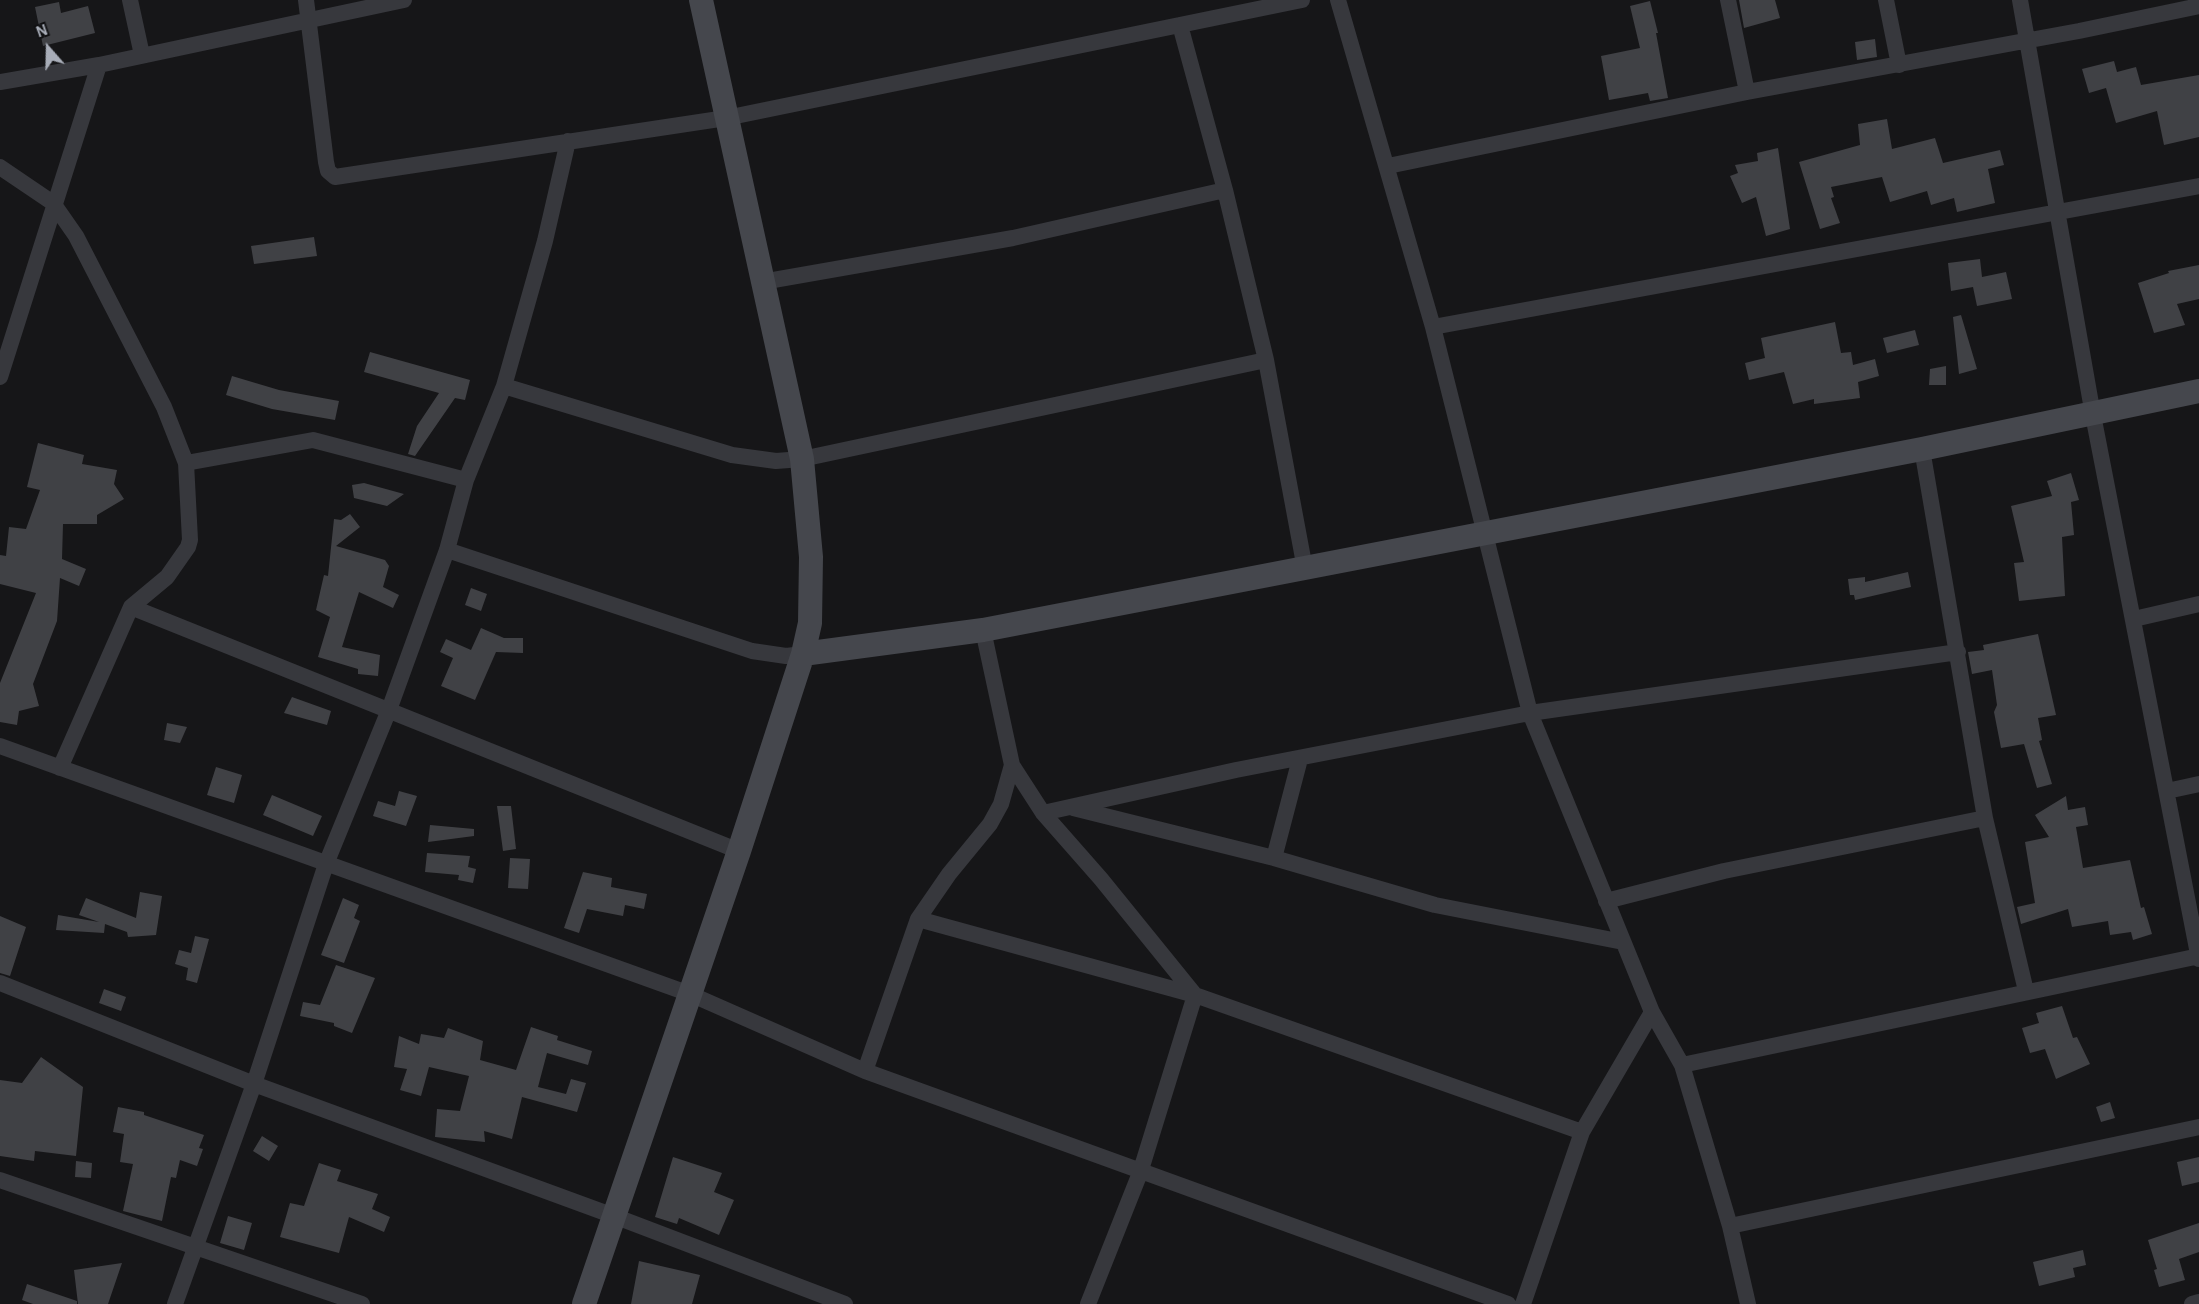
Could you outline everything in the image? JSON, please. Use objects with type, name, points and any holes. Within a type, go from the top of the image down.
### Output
[{"type":"street","points":[[130,0],[142,55]]},
{"type":"street","points":[[306,0],[326,162],[328,171],[335,177],[726,118],[1302,0]]},
{"type":"street","points":[[0,82],[99,65],[310,18],[404,0]]},
{"type":"street","points":[[584,1304],[739,851],[803,654],[810,623],[812,592],[802,459],[701,0]]},
{"type":"street","points":[[1338,0],[1433,327],[1530,713],[1652,1012],[1682,1065],[1730,1226],[1748,1304]]},
{"type":"street","points":[[1728,0],[1747,92]]},
{"type":"street","points":[[1886,0],[1899,65]]},
{"type":"street","points":[[1682,1065],[2026,991],[2199,957],[2093,415],[2020,0]]},
{"type":"street","points":[[1388,166],[1747,92],[1899,65],[2199,6]]},
{"type":"street","points":[[1180,25],[1225,190],[1266,360],[1305,569]]},
{"type":"street","points":[[0,376],[27,299],[53,203],[99,65]]},
{"type":"street","points":[[175,1304],[254,1084],[326,864],[389,710],[447,550],[466,480],[504,386],[544,241],[568,141]]},
{"type":"street","points":[[0,167],[53,203],[76,236],[160,398],[186,463],[189,548],[167,577],[131,607],[60,768]]},
{"type":"street","points":[[1433,327],[2199,186]]},
{"type":"street","points":[[762,282],[1012,238],[1225,190]]},
{"type":"street","points":[[504,386],[732,455],[776,460],[802,459],[1266,360]]},
{"type":"street","points":[[447,550],[752,651],[786,656],[983,630],[1922,449],[2199,391]]},
{"type":"street","points":[[186,463],[299,441],[323,441],[466,480]]},
{"type":"street","points":[[1922,449],[1985,818],[2026,991]]},
{"type":"street","points":[[2134,619],[2199,603]]},
{"type":"street","points":[[131,607],[739,851]]},
{"type":"street","points":[[983,630],[1012,765],[1043,813],[1101,879],[1195,995]]},
{"type":"street","points":[[1043,813],[1236,770],[1530,713],[1958,652]]},
{"type":"street","points":[[0,746],[690,994],[865,1071],[1140,1173],[1508,1304]]},
{"type":"street","points":[[1274,858],[1300,759]]},
{"type":"street","points":[[865,1071],[918,919],[949,874],[990,824],[1000,804],[1012,765]]},
{"type":"street","points":[[2167,791],[2199,784]]},
{"type":"street","points":[[1069,807],[1274,858],[1435,905],[1623,942]]},
{"type":"street","points":[[1606,901],[1724,872],[1985,818]]},
{"type":"street","points":[[918,919],[1195,995],[1582,1132]]},
{"type":"street","points":[[0,983],[254,1084],[614,1216],[845,1304]]},
{"type":"street","points":[[1088,1304],[1140,1173],[1195,995]]},
{"type":"street","points":[[1523,1304],[1582,1132],[1652,1012]]},
{"type":"street","points":[[1730,1226],[2199,1127]]},
{"type":"street","points":[[0,1180],[362,1304]]},
{"type":"street","points":[[2192,1304],[2199,1302]]},
{"type":"building","points":[[1739,0],[1775,0],[1780,18],[1744,28]]},
{"type":"building","points":[[1650,1],[1658,33],[1656,33],[1668,98],[1650,101],[1648,93],[1609,100],[1601,56],[1640,48],[1630,6]]},
{"type":"building","points":[[59,2],[61,13],[88,6],[95,33],[43,46],[35,7]]},
{"type":"building","points":[[1875,39],[1877,57],[1857,60],[1855,42]]},
{"type":"building","points":[[2114,61],[2117,72],[2136,67],[2141,85],[2199,75],[2199,137],[2164,145],[2157,111],[2116,123],[2106,88],[2089,93],[2082,69]]},
{"type":"building","points":[[1887,119],[1892,149],[1935,138],[1943,163],[2000,150],[2004,165],[1988,169],[1995,203],[1957,212],[1954,198],[1931,205],[1927,191],[1890,202],[1882,177],[1831,187],[1834,197],[1831,198],[1840,223],[1820,229],[1799,162],[1860,145],[1858,124]]},
{"type":"building","points":[[1778,148],[1790,229],[1766,236],[1756,197],[1742,203],[1730,176],[1738,173],[1735,165],[1758,161],[1757,153]]},
{"type":"building","points":[[314,237],[317,256],[254,264],[251,246]]},
{"type":"building","points":[[1980,259],[1982,277],[2006,272],[2012,299],[1977,306],[1973,287],[1951,291],[1948,263]]},
{"type":"building","points":[[2199,265],[2199,299],[2177,304],[2185,325],[2154,333],[2138,283],[2169,273],[2168,271]]},
{"type":"building","points":[[1961,315],[1977,369],[1959,374],[1953,317]]},
{"type":"building","points":[[1835,322],[1841,353],[1851,352],[1853,365],[1875,359],[1879,376],[1858,382],[1860,398],[1814,404],[1814,399],[1793,404],[1784,372],[1749,380],[1745,363],[1765,358],[1761,338]]},
{"type":"building","points":[[1915,330],[1919,345],[1887,353],[1883,338]]},
{"type":"building","points":[[370,352],[470,380],[465,400],[455,398],[415,456],[408,454],[417,426],[439,393],[364,372]]},
{"type":"building","points":[[1946,366],[1946,385],[1929,385],[1930,369]]},
{"type":"building","points":[[232,376],[279,390],[339,401],[335,420],[272,409],[226,395]]},
{"type":"building","points":[[38,443],[84,455],[82,464],[117,470],[114,484],[124,499],[97,515],[97,524],[63,524],[62,559],[86,569],[79,586],[60,578],[57,621],[33,684],[39,706],[19,711],[17,725],[0,722],[0,683],[36,593],[0,584],[0,555],[6,556],[9,527],[26,529],[40,490],[27,487]]},
{"type":"building","points":[[2071,473],[2079,500],[2071,502],[2074,535],[2062,537],[2065,596],[2019,601],[2014,563],[2024,562],[2011,506],[2052,496],[2047,481]]},
{"type":"building","points":[[364,483],[404,494],[387,506],[354,498],[352,485]]},
{"type":"building","points":[[350,514],[360,527],[336,546],[385,560],[389,566],[383,587],[399,595],[393,608],[359,592],[342,647],[380,655],[378,676],[358,674],[358,669],[318,657],[330,617],[316,610],[324,575],[328,576],[334,519],[341,520]]},
{"type":"building","points":[[1908,572],[1911,587],[1855,600],[1854,595],[1850,595],[1848,579],[1865,577],[1865,582]]},
{"type":"building","points":[[471,588],[487,594],[481,611],[465,605]]},
{"type":"building","points":[[481,628],[504,638],[523,638],[523,653],[496,652],[475,700],[441,686],[453,658],[440,652],[446,639],[471,650]]},
{"type":"building","points":[[2038,634],[2056,715],[2038,718],[2042,740],[2039,741],[2052,784],[2037,788],[2024,744],[2001,748],[1994,712],[1997,705],[1992,670],[1972,674],[1968,652],[1984,650],[1983,645]]},
{"type":"building","points":[[292,697],[331,711],[327,725],[284,713]]},
{"type":"building","points":[[167,723],[187,727],[180,743],[164,740]]},
{"type":"building","points":[[216,767],[242,775],[234,803],[207,795]]},
{"type":"building","points":[[399,791],[417,796],[406,826],[373,816],[378,801],[395,806]]},
{"type":"building","points":[[272,795],[322,816],[313,836],[263,815]]},
{"type":"building","points":[[2066,796],[2068,810],[2085,807],[2088,825],[2076,827],[2083,868],[2130,860],[2141,908],[2144,907],[2152,934],[2133,940],[2131,932],[2110,935],[2108,921],[2072,927],[2068,909],[2021,924],[2017,907],[2035,903],[2025,842],[2049,837],[2035,815]]},
{"type":"building","points":[[497,806],[511,806],[516,849],[503,851]]},
{"type":"building","points":[[430,825],[474,829],[474,836],[428,842]]},
{"type":"building","points":[[427,853],[470,856],[468,867],[476,869],[473,883],[458,880],[459,875],[425,872]]},
{"type":"building","points":[[510,858],[530,859],[528,889],[508,888]]},
{"type":"building","points":[[583,872],[612,878],[611,887],[647,894],[644,909],[625,905],[623,916],[587,909],[579,933],[564,928]]},
{"type":"building","points":[[140,892],[162,896],[156,935],[128,937],[127,932],[105,924],[104,933],[56,930],[58,915],[99,922],[79,915],[86,898],[136,918]]},
{"type":"building","points":[[343,898],[359,905],[354,918],[360,921],[344,963],[321,955]]},
{"type":"building","points":[[0,916],[26,927],[10,976],[0,973]]},
{"type":"building","points":[[195,936],[209,939],[197,983],[186,980],[188,968],[175,964],[179,950],[191,953]]},
{"type":"building","points":[[336,965],[375,978],[352,1033],[334,1026],[334,1023],[300,1016],[303,1002],[320,1005]]},
{"type":"building","points":[[104,989],[126,997],[121,1011],[99,1003]]},
{"type":"building","points":[[2062,1006],[2073,1038],[2077,1037],[2090,1064],[2056,1079],[2045,1049],[2030,1053],[2022,1028],[2039,1023],[2036,1013]]},
{"type":"building","points":[[531,1027],[558,1036],[557,1040],[592,1051],[588,1065],[547,1053],[538,1087],[566,1094],[571,1079],[586,1083],[577,1112],[522,1097],[512,1139],[484,1131],[485,1142],[435,1137],[437,1109],[460,1111],[469,1076],[429,1067],[421,1096],[400,1090],[407,1069],[394,1067],[399,1036],[419,1044],[421,1034],[444,1038],[448,1028],[483,1041],[480,1060],[516,1070]]},
{"type":"building","points":[[41,1057],[83,1087],[76,1156],[35,1151],[34,1161],[0,1156],[0,1080],[22,1083]]},
{"type":"building","points":[[2110,1102],[2115,1118],[2101,1122],[2096,1107]]},
{"type":"building","points":[[118,1107],[144,1112],[144,1115],[204,1135],[199,1148],[203,1149],[197,1166],[180,1160],[176,1178],[171,1177],[162,1221],[123,1211],[133,1164],[120,1162],[124,1134],[113,1132]]},
{"type":"building","points":[[262,1136],[278,1146],[269,1161],[253,1151]]},
{"type":"building","points":[[673,1157],[722,1173],[714,1192],[734,1200],[719,1235],[679,1218],[677,1224],[655,1217]]},
{"type":"building","points":[[2199,1157],[2199,1182],[2182,1186],[2177,1162]]},
{"type":"building","points":[[76,1161],[92,1163],[91,1178],[75,1177]]},
{"type":"building","points":[[319,1163],[341,1170],[337,1181],[378,1194],[372,1209],[390,1217],[384,1232],[349,1217],[339,1253],[280,1237],[290,1203],[304,1206]]},
{"type":"building","points":[[228,1216],[252,1223],[244,1250],[220,1243]]},
{"type":"building","points":[[2199,1223],[2199,1252],[2179,1259],[2185,1280],[2159,1287],[2154,1270],[2157,1269],[2148,1240]]},
{"type":"building","points":[[2083,1250],[2086,1265],[2073,1268],[2075,1277],[2039,1286],[2033,1262]]},
{"type":"building","points":[[639,1261],[700,1275],[692,1304],[631,1304]]},
{"type":"building","points":[[122,1263],[108,1304],[78,1304],[74,1270]]},
{"type":"building","points":[[27,1284],[77,1301],[77,1304],[33,1304],[22,1300]]}]
